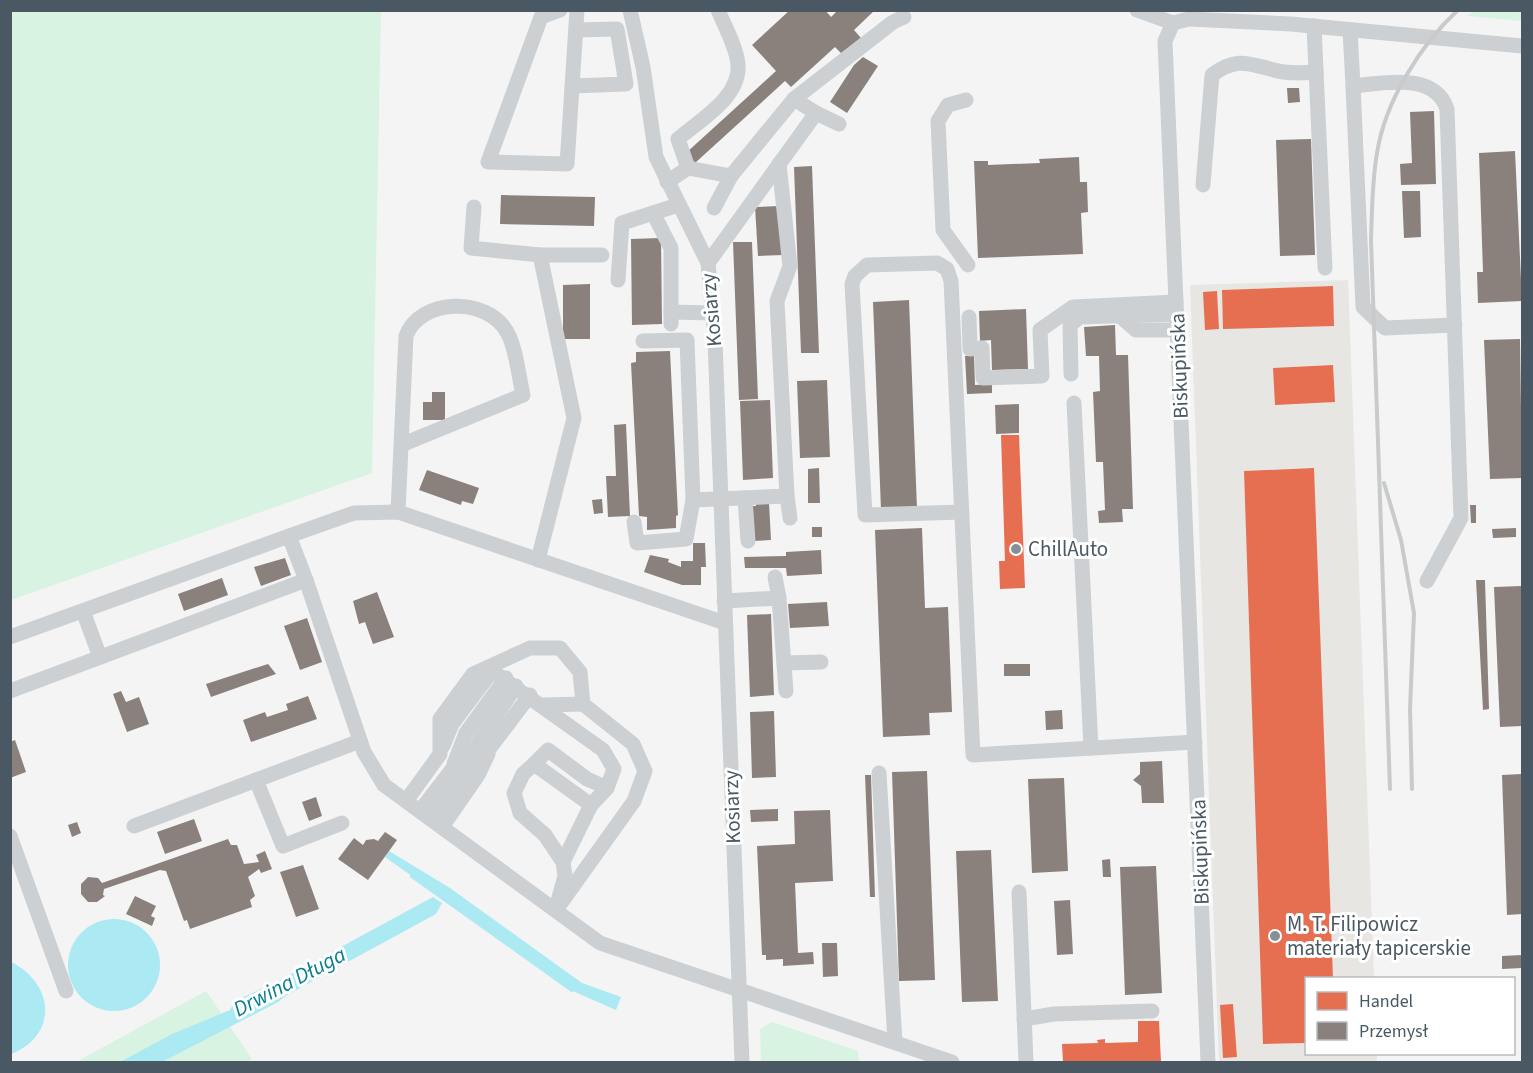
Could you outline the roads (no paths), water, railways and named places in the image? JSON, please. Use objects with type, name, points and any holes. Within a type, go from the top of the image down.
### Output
[{"type":"street","points":[[560,10],[541,17],[488,162],[567,164],[577,10]]},
{"type":"street","name":"Kosiarzy","points":[[630,10],[643,67],[656,157],[708,263],[715,340],[742,1062]]},
{"type":"street","points":[[688,168],[678,139],[730,93],[738,75],[736,54],[718,10]]},
{"type":"street","points":[[1137,10],[1173,23],[1189,19],[1314,26],[1522,46]]},
{"type":"street","points":[[714,208],[731,176],[794,99],[892,22],[904,17]]},
{"type":"street","name":"Biskupińska","points":[[1173,23],[1165,41],[1208,1062]]},
{"type":"street","points":[[1314,26],[1325,268]]},
{"type":"street","points":[[572,86],[626,84],[617,29],[576,30]]},
{"type":"street","points":[[1350,30],[1363,307],[1385,328],[1455,325]]},
{"type":"street","points":[[1203,185],[1212,75],[1225,65],[1248,62],[1274,70],[1316,72]]},
{"type":"street","points":[[1353,86],[1405,82],[1430,88],[1445,102],[1461,518],[1427,581]]},
{"type":"street","points":[[794,99],[839,124]]},
{"type":"street","points":[[966,100],[948,105],[938,121],[943,230],[968,266]]},
{"type":"street","points":[[708,263],[816,113]]},
{"type":"street","points":[[779,164],[790,266],[777,301],[790,518]]},
{"type":"street","points":[[667,182],[688,168],[731,176]]},
{"type":"street","points":[[618,280],[622,223],[678,205]]},
{"type":"street","points":[[474,207],[471,248],[540,255],[602,255]]},
{"type":"street","points":[[653,213],[671,248],[671,318],[712,313]]},
{"type":"street","points":[[538,560],[574,418],[540,255]]},
{"type":"street","points":[[962,512],[864,514],[852,284],[855,276],[867,265],[937,263],[943,265],[950,275],[962,512],[973,755],[1195,742]]},
{"type":"street","points":[[398,512],[401,445],[406,336],[410,326],[426,312],[436,308],[469,307],[492,316],[508,333],[523,395],[401,445]]},
{"type":"street","points":[[969,317],[970,349],[982,348],[983,378],[1042,376],[1040,330],[1073,307],[1177,315]]},
{"type":"street","points":[[1071,374],[1070,326],[1080,317],[1120,316],[1136,330],[1177,315]]},
{"type":"street","points":[[634,522],[637,543],[686,539],[693,500],[687,340]]},
{"type":"street","points":[[643,341],[715,340]]},
{"type":"street","points":[[1074,403],[1091,748]]},
{"type":"street","points":[[693,500],[788,496]]},
{"type":"street","points":[[745,498],[748,541]]},
{"type":"street","points":[[10,637],[354,513],[398,512],[725,623]]},
{"type":"street","points":[[289,536],[364,752],[384,785],[600,943],[952,1062]]},
{"type":"street","points":[[775,577],[779,598],[786,691]]},
{"type":"street","points":[[10,691],[306,580]]},
{"type":"street","points":[[724,601],[779,598]]},
{"type":"street","points":[[83,611],[100,657]]},
{"type":"street","points":[[440,754],[441,719],[472,675],[530,648],[560,648],[580,672],[583,704]]},
{"type":"street","points":[[784,663],[821,662]]},
{"type":"street","points":[[440,754],[452,724],[492,671]]},
{"type":"street","points":[[472,675],[492,671],[511,682],[603,750],[614,769],[607,788],[591,805],[563,862]]},
{"type":"street","points":[[431,819],[511,682]]},
{"type":"street","points":[[460,767],[478,741],[530,696]]},
{"type":"street","points":[[543,705],[583,704],[633,744],[645,771],[634,801],[556,910]]},
{"type":"street","points":[[452,724],[453,743],[460,767]]},
{"type":"street","points":[[134,826],[360,741]]},
{"type":"street","points":[[406,801],[440,754],[453,743],[478,741]]},
{"type":"street","points":[[431,819],[478,775],[478,741]]},
{"type":"street","points":[[556,910],[565,876],[563,862],[545,835],[520,813],[514,793],[523,774],[548,750],[587,779],[607,788]]},
{"type":"street","points":[[534,764],[591,805]]},
{"type":"street","points":[[879,773],[895,1042]]},
{"type":"street","points":[[256,780],[283,846],[342,823]]},
{"type":"street","points":[[10,836],[66,991]]},
{"type":"street","points":[[1019,892],[1026,1062]]},
{"type":"street","points":[[1024,1019],[1054,1014],[1152,1011]]},
{"type":"water","points":[[389,851],[450,888],[582,983],[621,997],[616,1010],[575,992],[385,857]]},
{"type":"water","name":"Drwina Długa","points":[[433,897],[442,903],[436,914],[278,1002],[162,1062],[120,1062],[172,1034],[230,1010],[235,1001],[280,980]]},
{"type":"water","points":[[114,919],[132,922],[147,932],[157,947],[160,965],[157,983],[147,998],[132,1008],[114,1011],[96,1008],[81,998],[71,983],[68,965],[71,947],[81,932],[96,922]]},
{"type":"water","points":[[11,962],[25,971],[36,983],[43,995],[45,1009],[43,1022],[37,1035],[27,1045],[11,1054]]},
{"type":"waterway","points":[[412,876],[572,990]]},
{"type":"railway","points":[[1390,789],[1371,240],[1372,196],[1381,134],[1396,95],[1430,40],[1458,10]]},
{"type":"railway","points":[[1384,483],[1401,540],[1414,613],[1410,709],[1412,789]]},
{"type":"place","name":"ChillAuto","points":[[1016,549]]},
{"type":"place","name":"M. T. Filipowicz materiały tapicerskie","points":[[1275,936]]}]
